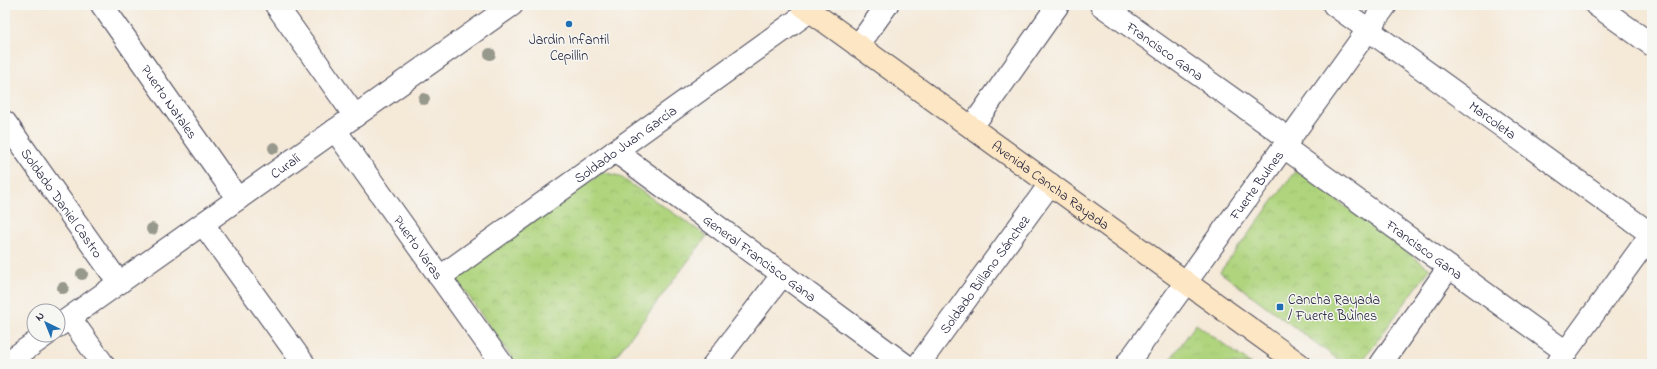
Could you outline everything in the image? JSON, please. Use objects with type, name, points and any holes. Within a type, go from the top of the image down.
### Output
[{"type":"street","name":"Puerto Natales","points":[[102,5],[238,199]]},
{"type":"street","points":[[276,5],[355,116]]},
{"type":"street","name":"Curalí","points":[[66,321],[512,5]]},
{"type":"street","points":[[858,46],[887,5]]},
{"type":"street","points":[[972,127],[1058,5]]},
{"type":"street","name":"Francisco Gana","points":[[1101,5],[1287,143],[1449,267],[1561,358]]},
{"type":"street","name":"Marcoleta","points":[[1334,5],[1652,234]]},
{"type":"street","name":"Fuerte Bulnes","points":[[1127,364],[1386,5]]},
{"type":"street","points":[[1596,5],[1652,45]]},
{"type":"street","name":"Avenida Cancha Rayada","points":[[806,8],[1187,281],[1299,364]]},
{"type":"street","name":"Soldado Juan García","points":[[440,277],[615,151],[806,8]]},
{"type":"street","name":"Soldado Daniel Castro","points":[[5,122],[119,283]]},
{"type":"street","name":"Puerto Varas","points":[[335,130],[502,364]]},
{"type":"street","name":"General Francisco Gana","points":[[615,151],[904,364]]},
{"type":"street","name":"Soldado Billano Sánchez","points":[[919,364],[1050,184]]},
{"type":"street","points":[[203,224],[304,364]]},
{"type":"street","points":[[1561,358],[1652,234]]},
{"type":"street","points":[[1380,364],[1449,267]]},
{"type":"street","points":[[714,364],[783,274]]},
{"type":"street","points":[[66,324],[103,364]]},
{"type":"street","points":[[5,364],[35,343]]},
{"type":"green space","points":[[1296,170],[1430,269],[1360,364],[1344,364],[1220,272]]},
{"type":"green space","points":[[603,172],[619,176],[707,236],[610,364],[516,364],[455,277]]},
{"type":"green space","points":[[1196,324],[1251,364],[1167,364]]},
{"type":"place","name":"Jardin Infantil Cepillin","points":[[569,24]]},
{"type":"place","name":"Cancha Rayada / Fuerte Bulnes","points":[[1280,307]]}]
